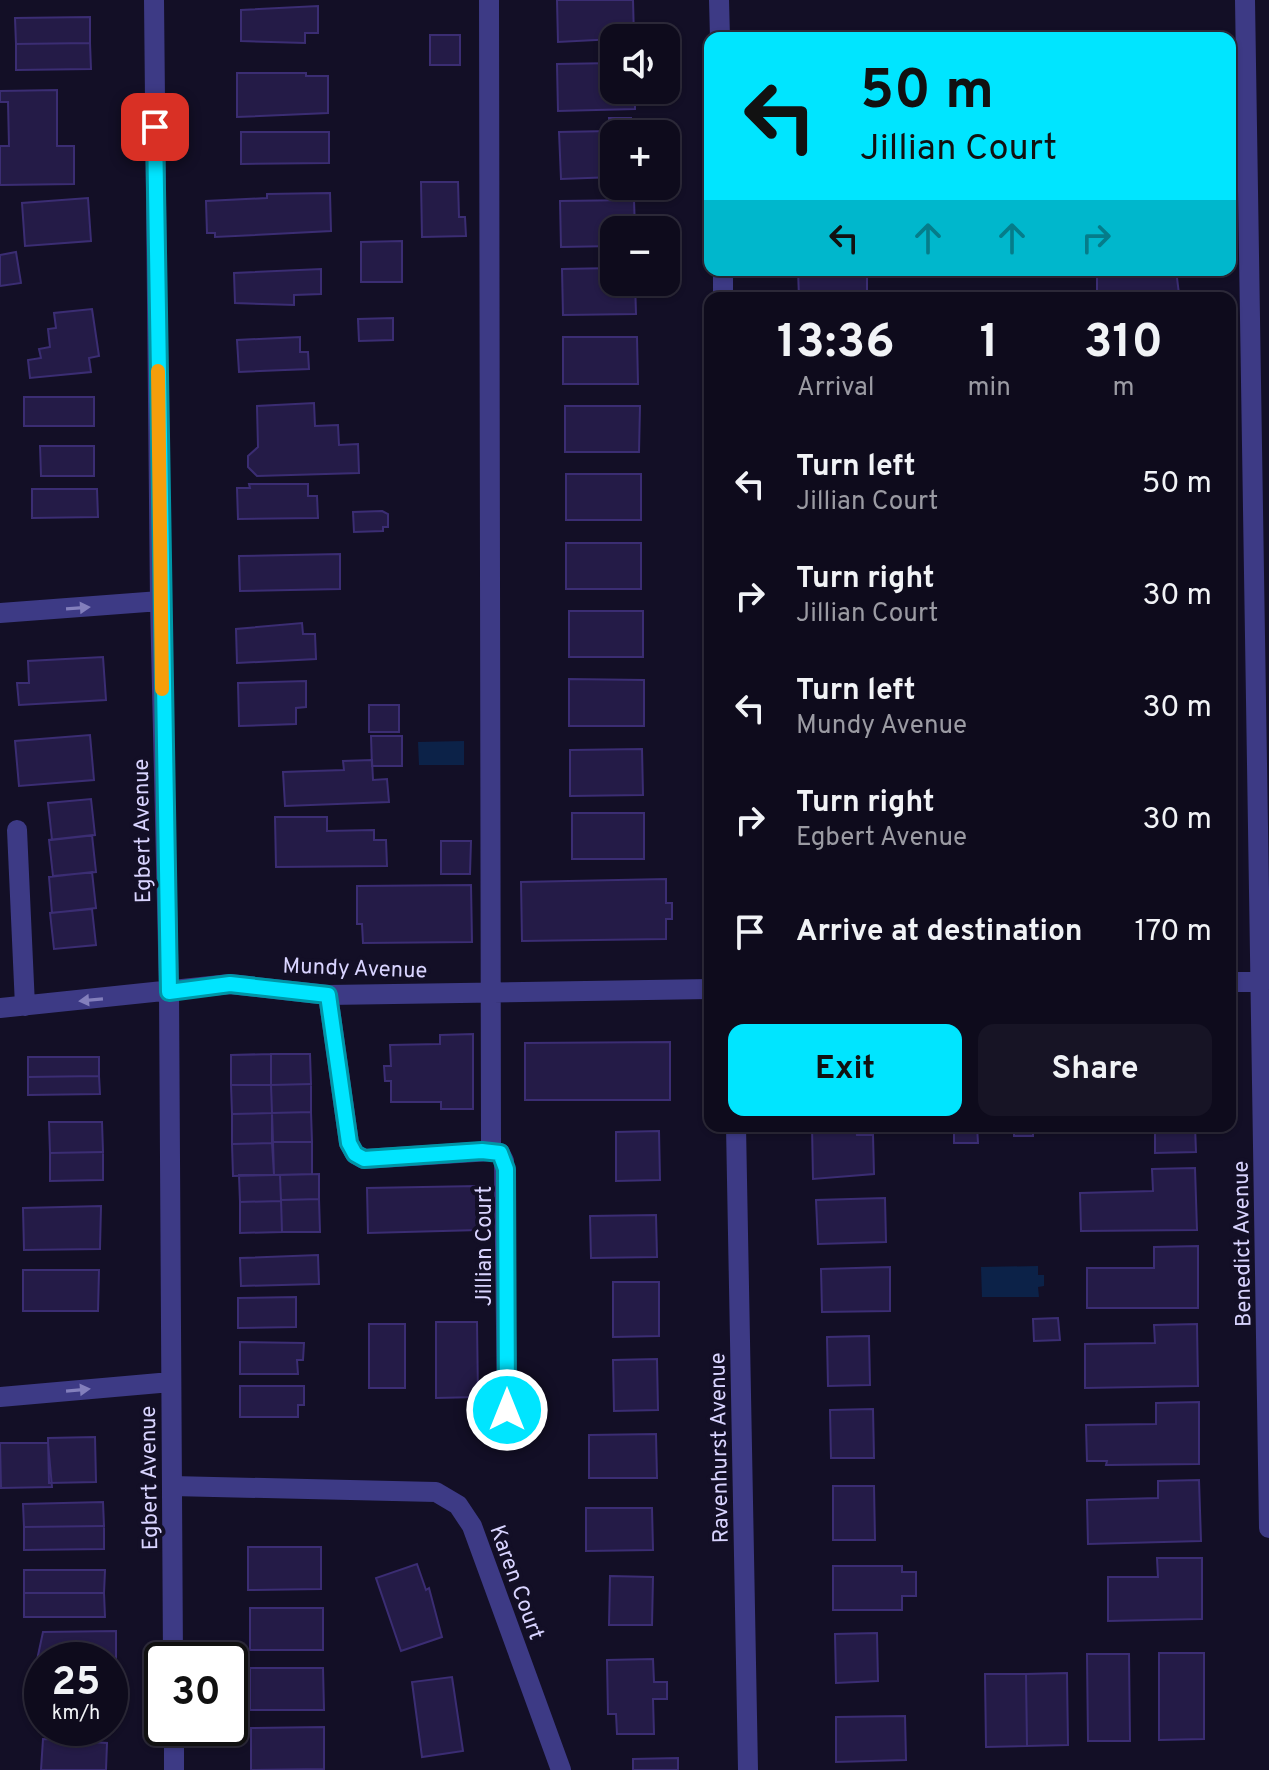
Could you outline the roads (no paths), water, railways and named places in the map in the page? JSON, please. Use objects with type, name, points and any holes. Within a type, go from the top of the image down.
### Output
[{"type":"street","name":"Egbert Avenue","points":[[154,0],[160,601],[169,992],[173,1642]]},
{"type":"street","points":[[328,995],[349,1143],[355,1154],[364,1159],[491,1151],[489,0]]},
{"type":"street","points":[[719,0],[720,32]]},
{"type":"street","name":"Benedict Avenue","points":[[1245,0],[1269,1528]]},
{"type":"street","points":[[0,613],[160,601]]},
{"type":"street","points":[[17,830],[25,1006]]},
{"type":"street","points":[[1236,982],[1262,982]]},
{"type":"street","name":"Mundy Avenue","points":[[0,1008],[230,984],[328,995],[704,989]]},
{"type":"street","name":"Ravenhurst Avenue","points":[[736,1132],[748,1770]]},
{"type":"street","name":"Jillian Court","points":[[491,1151],[500,1153],[506,1169],[507,1410]]},
{"type":"street","points":[[0,1397],[171,1382]]},
{"type":"street","name":"Karen Court","points":[[172,1486],[436,1492],[458,1505],[472,1526],[561,1770]]},
{"type":"street","points":[[174,1746],[174,1770]]},
{"type":"water","points":[[464,741],[464,765],[419,765],[418,742]]},
{"type":"water","points":[[1038,1266],[1038,1275],[1044,1275],[1044,1286],[1038,1287],[1039,1297],[982,1297],[981,1267]]}]
